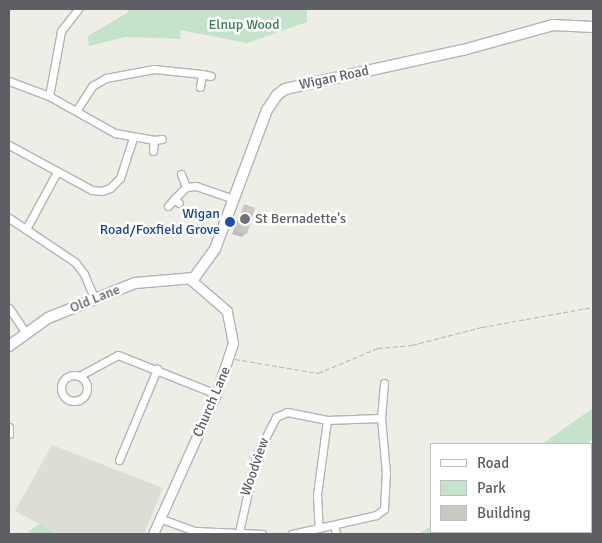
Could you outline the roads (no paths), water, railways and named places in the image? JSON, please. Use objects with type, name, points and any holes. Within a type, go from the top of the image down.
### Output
[{"type":"main road","name":"Wigan Road","points":[[191,280],[215,249],[267,110],[276,95],[285,89],[463,50],[554,25],[593,27]]},
{"type":"main road","name":"Old Lane","points":[[9,346],[48,318],[94,298],[142,281],[191,280]]},
{"type":"street","points":[[49,96],[59,36],[63,26],[78,9]]},
{"type":"street","points":[[76,112],[92,86],[113,76],[164,68],[211,76]]},
{"type":"street","points":[[200,87],[202,74]]},
{"type":"street","points":[[9,81],[49,96],[102,127],[133,138],[162,139]]},
{"type":"street","points":[[9,145],[92,190],[110,188],[120,178],[133,138]]},
{"type":"street","points":[[153,151],[154,140]]},
{"type":"street","points":[[26,229],[57,172]]},
{"type":"street","points":[[181,174],[186,187]]},
{"type":"street","points":[[186,187],[196,186],[234,199]]},
{"type":"street","points":[[168,206],[177,201],[186,187]]},
{"type":"street","points":[[9,218],[75,262],[84,274],[94,298]]},
{"type":"street","name":"Church Lane","points":[[153,534],[216,394],[230,358],[233,331],[227,311],[191,280]]},
{"type":"street","points":[[9,308],[26,333]]},
{"type":"street","points":[[79,376],[118,355],[216,394]]},
{"type":"street","points":[[119,460],[157,369]]},
{"type":"street","points":[[292,534],[376,515],[384,509],[386,474],[381,418],[384,383]]},
{"type":"street","name":"Woodview","points":[[239,532],[256,456],[276,417],[287,412],[327,420],[381,418]]},
{"type":"street","points":[[318,528],[317,495],[327,420]]},
{"type":"street","points":[[9,427],[9,434]]},
{"type":"street","points":[[159,518],[195,531],[262,534]]},
{"type":"street","points":[[334,525],[336,534]]},
{"type":"place","name":"St Bernadette's","points":[[245,219]]},
{"type":"place","name":"Wigan Road/Foxfield Grove","points":[[230,222]]},
{"type":"park label","name":"Elnup Wood","points":[[244,25]]}]
